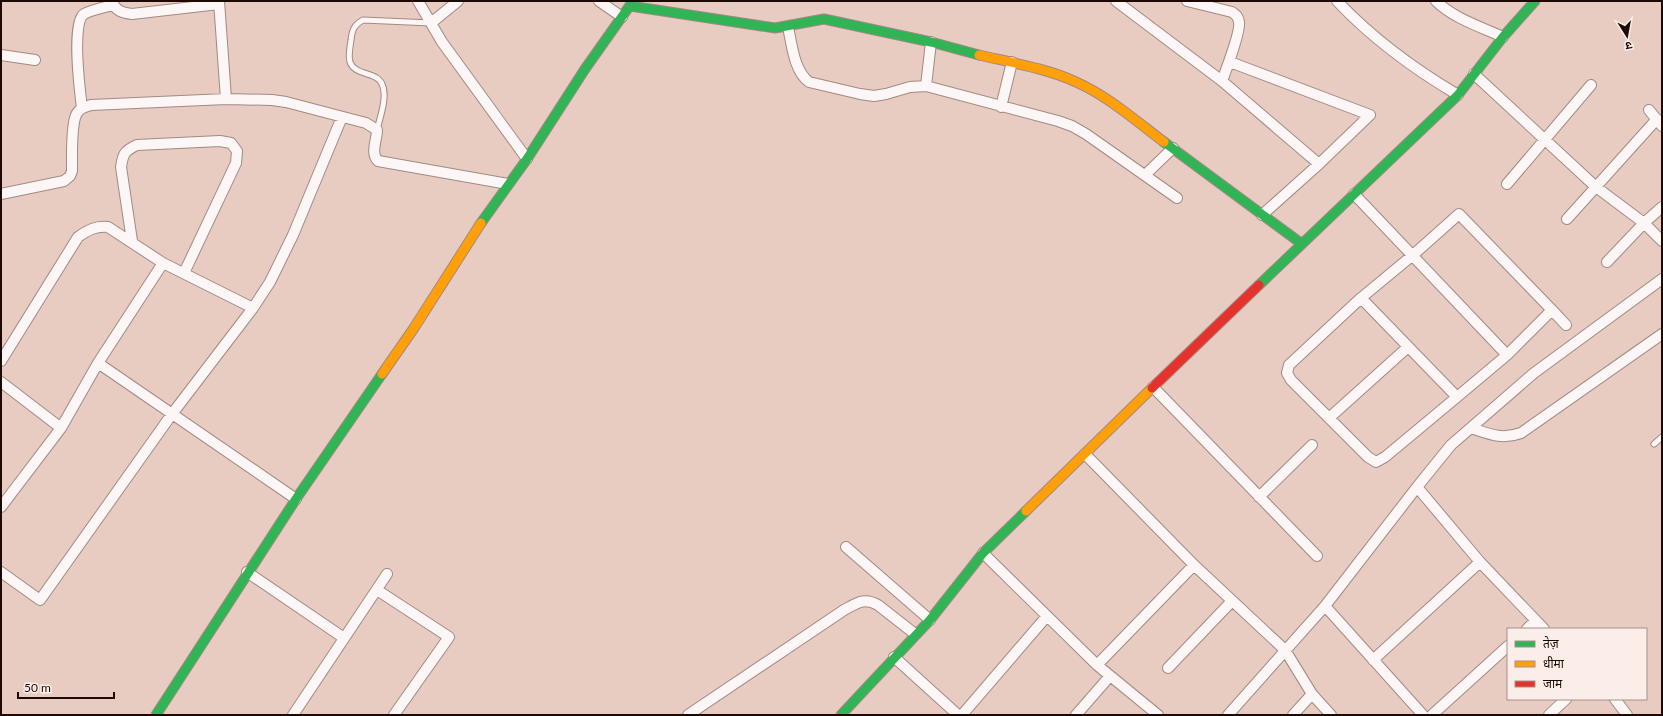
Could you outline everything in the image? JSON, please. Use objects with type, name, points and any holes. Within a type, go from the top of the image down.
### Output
[{"type":"street","points":[[418,1],[449,51],[527,159]]},
{"type":"street","points":[[431,23],[458,1]]},
{"type":"street","points":[[599,1],[622,17]]},
{"type":"street","points":[[1116,1],[1222,81],[1319,164]]},
{"type":"street","points":[[1186,1],[1232,12],[1238,16],[1240,23],[1230,62],[1222,81]]},
{"type":"street","points":[[1337,1],[1360,25],[1421,73],[1458,95]]},
{"type":"street","points":[[1436,1],[1441,7],[1457,16],[1503,37]]},
{"type":"street","points":[[841,715],[915,634],[930,620],[983,553],[1153,387],[1458,95],[1503,37],[1535,1]]},
{"type":"street","points":[[82,108],[78,68],[79,19],[84,14],[113,3],[120,12],[132,14],[219,2],[226,99]]},
{"type":"street","points":[[156,715],[247,572],[414,328],[474,232],[527,159],[585,69],[632,4],[775,28],[788,27],[810,19],[824,19],[931,42],[1061,76],[1092,90],[1302,244]]},
{"type":"street","points":[[788,27],[802,77],[809,82],[874,96],[910,87],[926,86],[1072,126],[1177,198]]},
{"type":"street","points":[[926,86],[931,42]]},
{"type":"street","points":[[1,55],[35,60]]},
{"type":"street","points":[[1001,107],[1012,62]]},
{"type":"street","points":[[1230,62],[1370,115],[1319,164],[1262,215]]},
{"type":"street","points":[[1474,74],[1596,187],[1644,223],[1662,241]]},
{"type":"street","points":[[1507,184],[1546,141],[1592,85]]},
{"type":"street","points":[[1,194],[64,180],[70,176],[72,171],[74,124],[76,114],[82,108],[91,105],[226,99],[279,101],[366,123],[377,130],[374,152],[375,158],[378,161],[508,184]]},
{"type":"street","points":[[1567,219],[1659,122],[1649,110]]},
{"type":"street","points":[[1,572],[40,600],[172,414],[253,308],[270,282],[282,259],[342,117]]},
{"type":"street","points":[[132,241],[121,167],[123,157],[127,149],[137,145],[220,141],[231,143],[237,151],[236,163],[184,273]]},
{"type":"street","points":[[1145,175],[1173,148]]},
{"type":"street","points":[[1354,194],[1507,355]]},
{"type":"street","points":[[1607,262],[1644,223],[1662,207]]},
{"type":"street","points":[[1552,310],[1507,355],[1385,457],[1376,462],[1368,457],[1328,418],[1291,380],[1287,373],[1287,367],[1294,359],[1361,298],[1459,214],[1566,324]]},
{"type":"street","points":[[1,361],[78,237],[88,230],[98,226],[108,227],[132,241],[163,263],[253,308]]},
{"type":"street","points":[[1,506],[61,428],[98,363],[163,263]]},
{"type":"street","points":[[1228,715],[1284,650],[1325,606],[1417,486],[1451,445],[1534,373],[1662,279]]},
{"type":"street","points":[[1361,298],[1457,397]]},
{"type":"street","points":[[1471,428],[1494,436],[1512,437],[1521,434],[1662,334]]},
{"type":"street","points":[[1328,418],[1408,347]]},
{"type":"street","points":[[98,363],[296,499]]},
{"type":"street","points":[[1,382],[61,428]]},
{"type":"street","points":[[1153,387],[1317,556]]},
{"type":"street","points":[[1259,496],[1312,445]]},
{"type":"street","points":[[1085,454],[1194,565],[1284,650],[1312,694],[1331,715]]},
{"type":"street","points":[[1417,486],[1480,562],[1543,628]]},
{"type":"street","points":[[846,547],[930,620]]},
{"type":"street","points":[[983,553],[1096,665],[1158,715]]},
{"type":"street","points":[[1373,660],[1480,562]]},
{"type":"street","points":[[1096,665],[1194,565]]},
{"type":"street","points":[[247,572],[344,638]]},
{"type":"street","points":[[293,715],[387,574]]},
{"type":"street","points":[[377,590],[449,637],[394,715]]},
{"type":"street","points":[[1168,668],[1232,601]]},
{"type":"street","points":[[688,715],[844,610],[860,602],[871,602],[878,605],[915,634]]},
{"type":"street","points":[[1325,606],[1423,715]]},
{"type":"street","points":[[962,715],[1047,616]]},
{"type":"street","points":[[1528,628],[1535,621]]},
{"type":"street","points":[[1432,715],[1507,647]]},
{"type":"street","points":[[894,657],[958,715]]},
{"type":"street","points":[[1076,715],[1110,676]]},
{"type":"street","points":[[1293,715],[1312,694]]},
{"type":"street","points":[[1549,715],[1565,700]]},
{"type":"street","points":[[1616,700],[1627,715]]},
{"type":"lane","points":[[377,130],[384,88],[378,77],[358,70],[352,66],[350,61],[352,31],[356,24],[363,20],[431,23]]},
{"type":"lane","points":[[1654,444],[1662,437]]},
{"type":"traffic: fast","points":[[481,223],[527,159],[585,69],[633,1]]},
{"type":"traffic: fast","points":[[1259,285],[1458,95],[1503,37],[1535,1]]},
{"type":"traffic: fast","points":[[630,6],[775,28],[824,19],[931,42],[979,55]]},
{"type":"traffic: fast","points":[[1164,142],[1302,244]]},
{"type":"traffic: fast","points":[[156,715],[296,499],[382,374]]},
{"type":"traffic: fast","points":[[841,715],[930,620],[983,553],[1026,511]]},
{"type":"traffic: slow","points":[[979,55],[1054,73],[1076,82],[1111,102],[1164,142]]},
{"type":"traffic: slow","points":[[382,374],[414,328],[481,223]]},
{"type":"traffic: slow","points":[[1026,511],[1152,388]]},
{"type":"traffic: jam","points":[[1152,388],[1259,285]]}]
